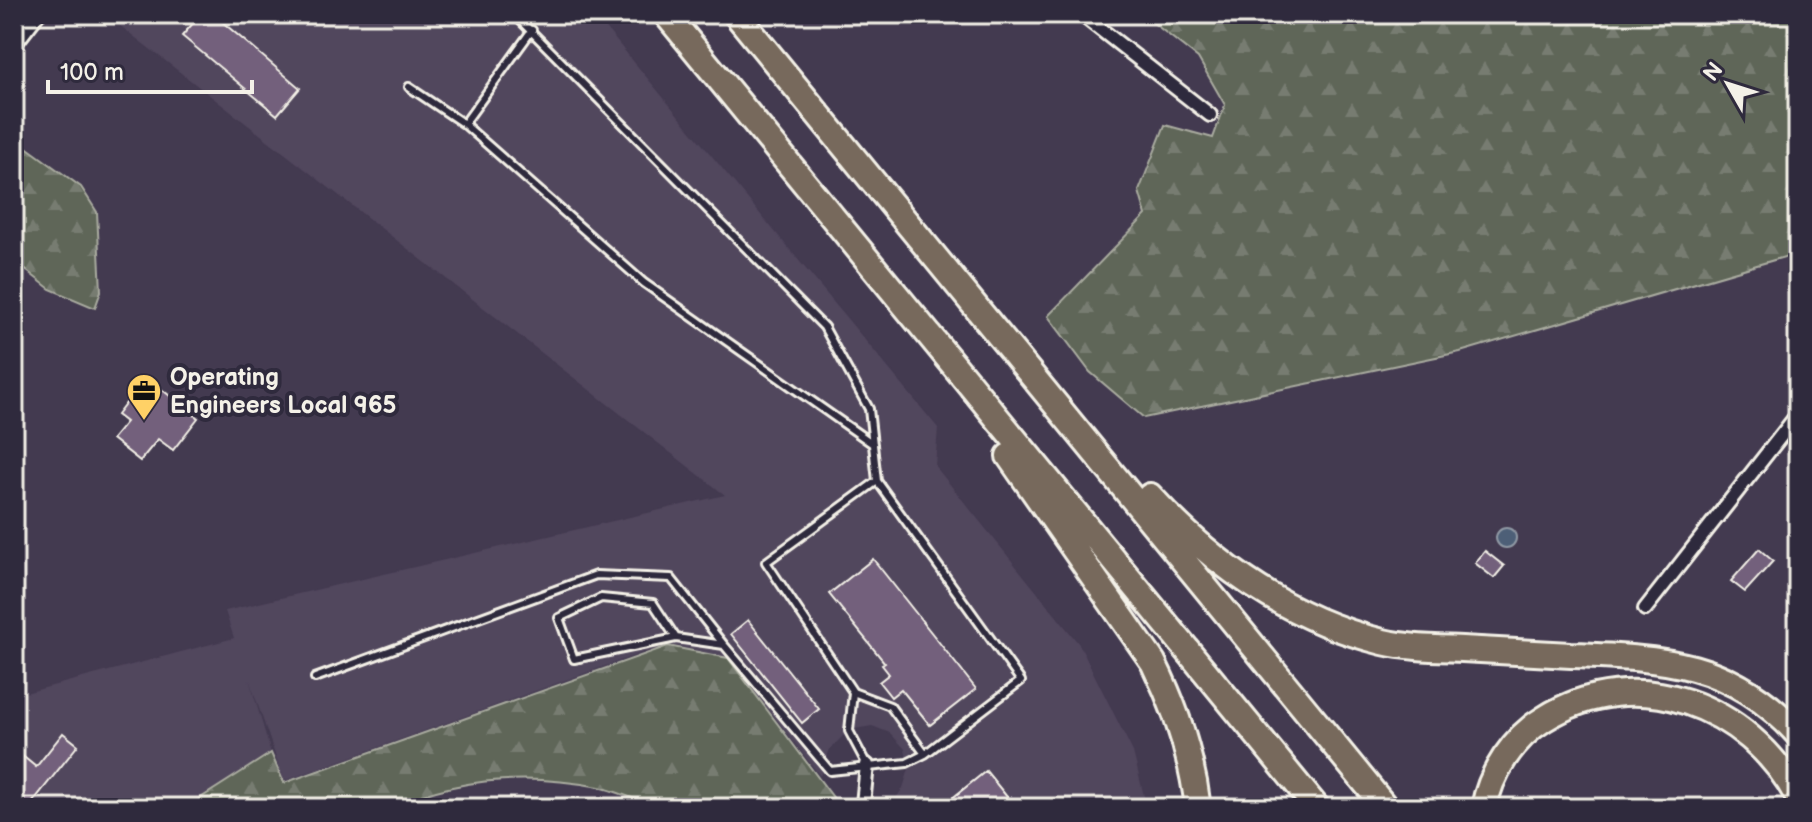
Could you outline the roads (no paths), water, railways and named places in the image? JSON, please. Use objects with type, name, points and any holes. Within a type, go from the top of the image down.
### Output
[{"type":"highway","points":[[666,14],[1317,808]]},
{"type":"highway","points":[[736,14],[1386,808]]},
{"type":"highway","points":[[885,282],[1153,662],[1171,700],[1187,750],[1198,808]]},
{"type":"highway","points":[[1010,348],[1092,430],[1188,536],[1238,577],[1285,604],[1385,642],[1431,648],[1632,656],[1684,663],[1734,682],[1758,698],[1798,734]]},
{"type":"highway","points":[[1484,808],[1496,772],[1522,736],[1571,704],[1594,695],[1619,692],[1675,698],[1729,722],[1764,750],[1798,797]]},
{"type":"street","points":[[14,45],[38,14]]},
{"type":"street","points":[[1081,14],[1210,115]]},
{"type":"street","points":[[1645,609],[1798,414]]},
{"type":"street","points":[[866,808],[863,804],[867,765]]},
{"type":"lane","points":[[315,678],[596,575],[671,578],[830,771],[907,763],[925,754],[1021,681],[877,481],[869,409],[824,327],[514,14]]},
{"type":"lane","points":[[464,124],[532,30]]},
{"type":"lane","points":[[409,87],[464,124],[644,283],[873,444]]},
{"type":"lane","points":[[877,481],[766,562],[853,692],[890,706],[925,754]]},
{"type":"lane","points":[[676,638],[653,603],[601,598],[559,618],[574,659],[676,638],[724,645]]},
{"type":"lane","points":[[853,692],[849,731],[867,765]]},
{"type":"water","points":[[1506,528],[1513,531],[1516,538],[1513,545],[1506,548],[1499,545],[1496,538],[1499,531]]},
{"type":"place","name":"Operating Engineers Local 965","points":[[144,422]]}]
